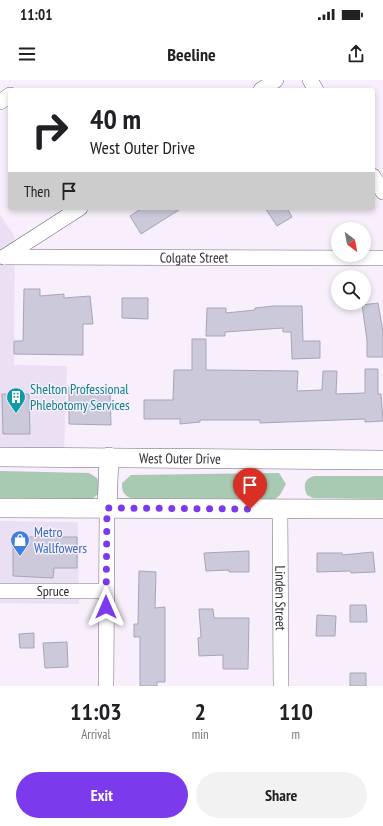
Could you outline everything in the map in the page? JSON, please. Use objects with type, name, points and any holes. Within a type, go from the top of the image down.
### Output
[{"type":"main road","name":"West Outer Drive","points":[[0,457],[383,460]]},
{"type":"main road","points":[[107,508],[110,457]]},
{"type":"main road","points":[[0,508],[383,509]]},
{"type":"street","points":[[263,88],[276,80]]},
{"type":"street","points":[[375,179],[383,192]]},
{"type":"street","points":[[2,259],[77,210]]},
{"type":"street","name":"Colgate Street","points":[[2,259],[383,258]]},
{"type":"street","points":[[106,686],[107,508]]},
{"type":"street","name":"Linden Street","points":[[280,509],[281,686]]},
{"type":"street","name":"Spruce","points":[[0,591],[106,591]]},
{"type":"shaded area","points":[[0,215],[15,237],[14,365],[67,366],[64,449],[0,447]]},
{"type":"shaded area","points":[[0,521],[78,522],[79,604],[0,603]]},
{"type":"green space","points":[[0,471],[89,473],[97,478],[101,486],[98,494],[91,500],[0,500]]},
{"type":"green space","points":[[279,473],[286,484],[280,495],[275,499],[130,498],[124,494],[122,488],[122,483],[131,475]]},
{"type":"green space","points":[[383,476],[383,499],[313,498],[307,495],[305,483],[311,477]]},
{"type":"building","points":[[139,210],[179,210],[141,234],[130,216]]},
{"type":"building","points":[[266,210],[288,210],[292,217],[277,226]]},
{"type":"building","points":[[24,289],[40,289],[40,296],[64,294],[64,298],[90,296],[93,324],[83,324],[83,355],[14,354],[14,341],[23,341]]},
{"type":"building","points":[[122,298],[148,298],[148,319],[122,318]]},
{"type":"building","points":[[378,303],[383,332],[383,357],[367,357],[367,340],[363,310],[371,310],[371,304]]},
{"type":"building","points":[[302,306],[303,341],[320,341],[320,358],[292,359],[291,332],[283,332],[283,328],[225,332],[225,336],[206,336],[207,308],[226,308],[226,313],[255,310],[255,308]]},
{"type":"building","points":[[192,339],[206,339],[206,370],[298,371],[297,391],[322,390],[323,371],[337,371],[336,394],[365,393],[365,369],[378,369],[378,394],[381,394],[383,421],[365,422],[365,419],[260,423],[260,420],[200,420],[200,422],[180,424],[180,419],[144,419],[144,400],[173,400],[174,370],[192,370]]},
{"type":"building","points":[[88,386],[88,390],[110,390],[111,425],[69,424],[69,387]]},
{"type":"building","name":"Shelton Professional Phlebotomy Services","points":[[2,394],[29,394],[30,434],[3,434]]},
{"type":"building","points":[[13,537],[77,537],[77,568],[54,568],[53,578],[13,576]]},
{"type":"building","points":[[249,551],[249,572],[229,572],[229,570],[206,571],[204,553]]},
{"type":"building","points":[[373,552],[375,572],[317,572],[317,553],[342,553],[342,555]]},
{"type":"building","points":[[139,571],[156,572],[155,608],[165,607],[165,682],[157,682],[157,686],[140,686],[140,637],[134,637],[134,624],[138,624]]},
{"type":"building","points":[[350,605],[366,605],[367,622],[350,622]]},
{"type":"building","points":[[199,609],[213,609],[214,618],[249,618],[248,669],[223,669],[223,655],[199,656],[198,638],[201,637]]},
{"type":"building","points":[[317,615],[336,616],[335,636],[316,636]]},
{"type":"building","points":[[34,633],[34,648],[20,648],[19,634]]},
{"type":"building","points":[[67,642],[68,667],[45,668],[43,643]]},
{"type":"building","points":[[350,673],[366,673],[366,686],[350,686]]},
{"type":"place","name":"Shelton Professional Phlebotomy Services","points":[[16,414]]},
{"type":"place","name":"Metro Wallfowers","points":[[20,557]]},
{"type":"route","points":[[106,607],[107,508],[250,509]]}]
